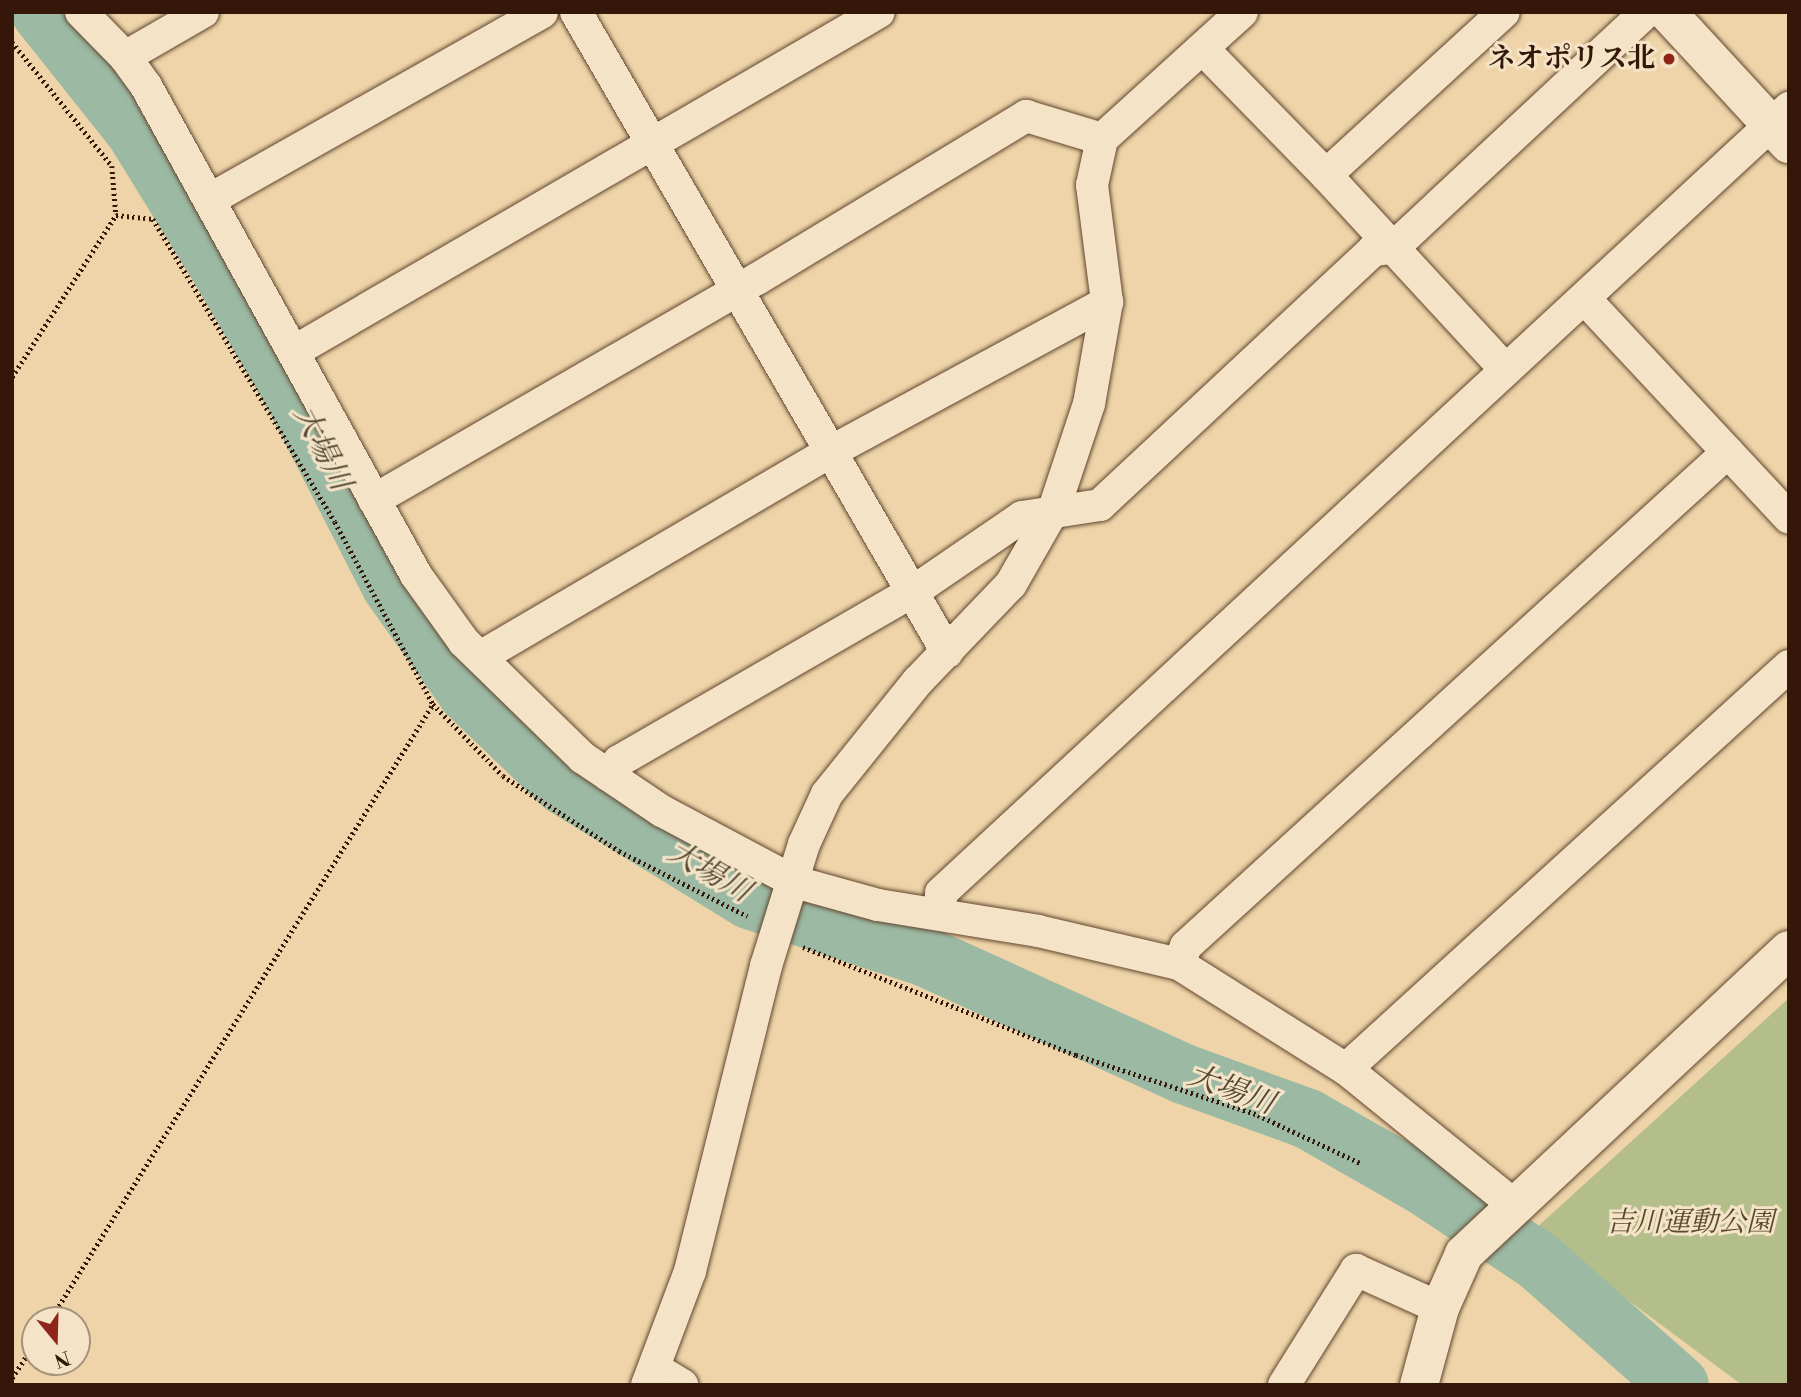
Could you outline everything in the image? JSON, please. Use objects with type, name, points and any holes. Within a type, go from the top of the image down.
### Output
[{"type":"street","points":[[81,12],[125,57],[209,200],[415,575],[464,642],[482,656],[522,702],[583,758],[663,811],[784,912],[878,905],[940,914],[1179,964],[1346,1069],[1503,1215]]},
{"type":"street","points":[[125,57],[203,12]]},
{"type":"street","points":[[209,200],[542,12]]},
{"type":"street","points":[[576,12],[655,143],[947,652]]},
{"type":"street","points":[[293,352],[879,12]]},
{"type":"street","points":[[682,1385],[651,1376],[690,1271],[804,844],[827,794],[947,652],[1011,584],[1054,509],[1089,404],[1107,302],[1092,185],[1102,139],[1242,12]]},
{"type":"street","points":[[1326,175],[1504,12]]},
{"type":"street","points":[[608,775],[619,761],[914,591],[1022,517],[1054,509],[1100,505],[1373,250],[1393,248],[1646,12]]},
{"type":"street","points":[[940,914],[941,893],[1506,370],[1783,126],[1667,12]]},
{"type":"street","points":[[1203,49],[1326,175],[1506,370]]},
{"type":"street","points":[[374,500],[738,289],[1026,116],[1102,139]]},
{"type":"street","points":[[1585,299],[1789,518]]},
{"type":"street","points":[[482,656],[832,451],[1107,302]]},
{"type":"street","points":[[1179,964],[1185,946],[1728,452]]},
{"type":"street","points":[[1346,1069],[1789,666]]},
{"type":"street","points":[[1419,1385],[1440,1308],[1464,1254],[1789,950]]},
{"type":"street","points":[[1283,1385],[1356,1270],[1440,1308]]},
{"type":"path","points":[[12,42],[112,166],[116,215],[12,377]]},
{"type":"path","points":[[116,215],[153,219],[335,522],[433,704],[503,776],[619,851],[742,912],[784,912],[836,957],[1076,1055],[1258,1115],[1360,1163]]},
{"type":"path","points":[[59,1306],[433,704]]},
{"type":"green space","name":"吉川運動公園","points":[[1789,998],[1789,1385],[1742,1385],[1534,1230]]},
{"type":"waterway","name":"大場川","points":[[41,12],[135,130],[225,276],[292,391],[392,586],[468,693],[564,785],[749,899],[926,957],[1184,1074],[1308,1119],[1425,1186],[1537,1260],[1679,1385]]},
{"type":"place","name":"ネオポリス北","points":[[1669,59]]}]
